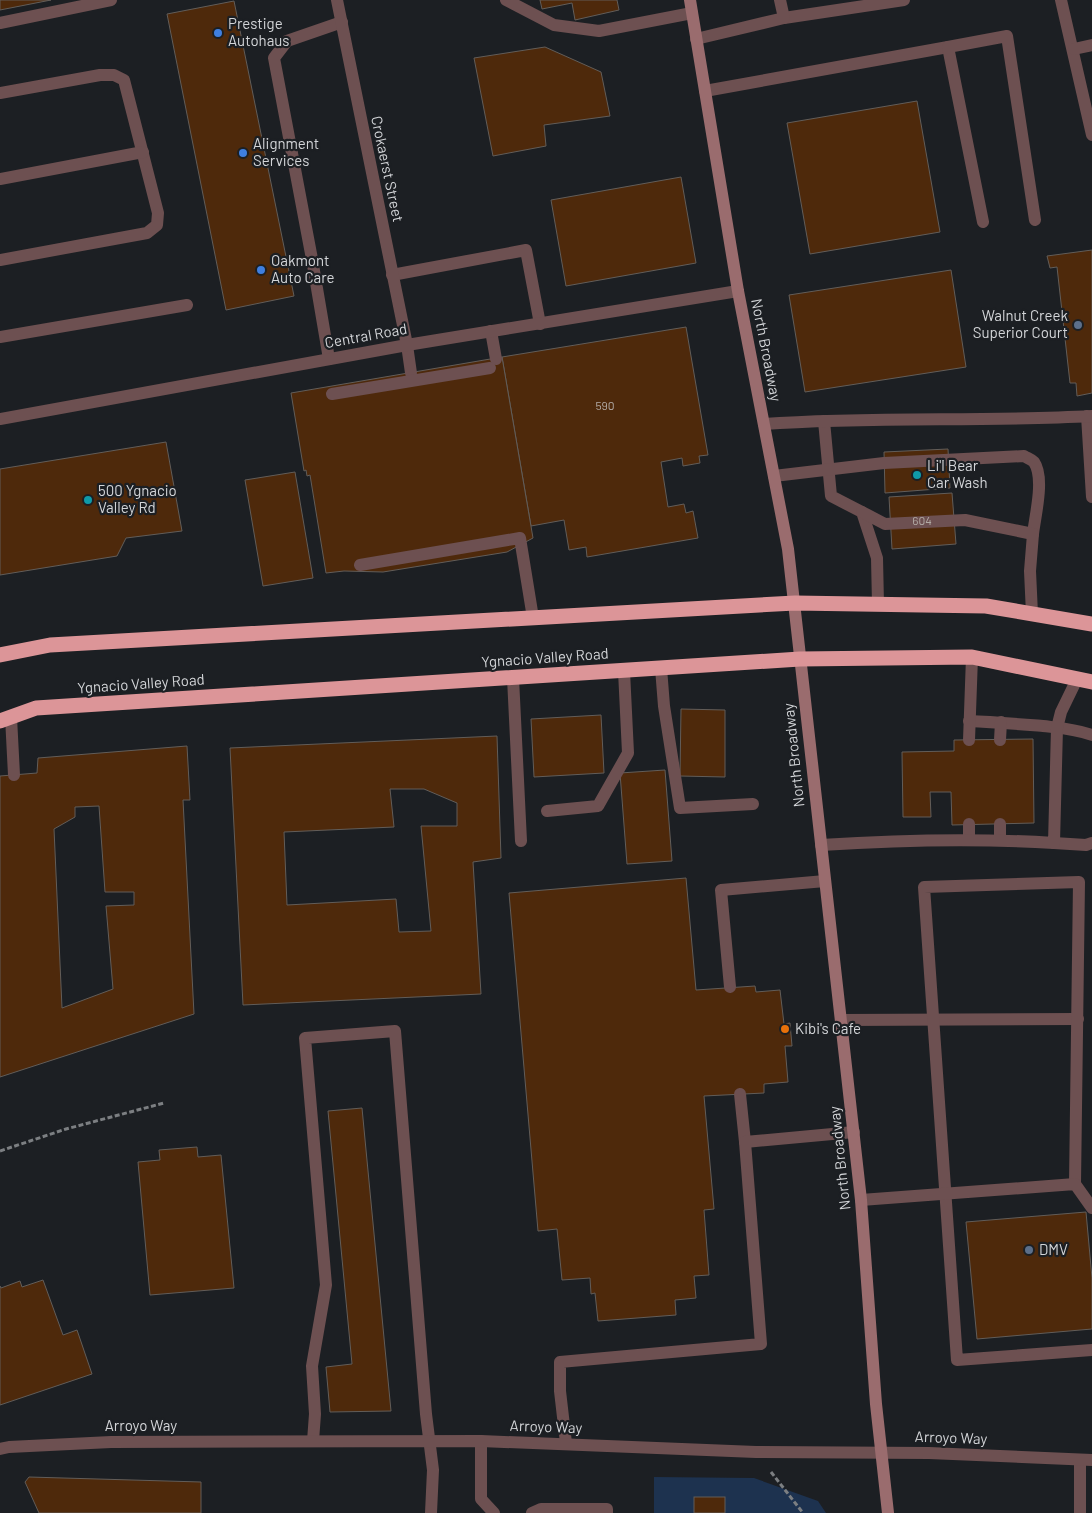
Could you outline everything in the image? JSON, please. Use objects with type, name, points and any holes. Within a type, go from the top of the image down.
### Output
[{"type":"highway","points":[[0,655],[50,645],[795,603],[986,606],[1092,624]]},
{"type":"highway","name":"Ygnacio Valley Road","points":[[5,719],[36,708],[800,659],[972,657],[1092,682]]},
{"type":"street","points":[[0,23],[111,0]]},
{"type":"street","name":"Crokaerst Street","points":[[337,0],[407,345],[411,373]]},
{"type":"street","points":[[506,0],[554,25],[600,31],[692,13]]},
{"type":"street","name":"North Broadway","points":[[690,0],[738,292],[788,549],[854,1132],[876,1404],[888,1513]]},
{"type":"street","points":[[780,0],[784,18]]},
{"type":"street","points":[[696,39],[784,18],[904,0]]},
{"type":"street","points":[[1061,0],[1074,49],[1092,135]]},
{"type":"street","points":[[329,359],[274,58],[287,41],[342,22]]},
{"type":"street","points":[[705,91],[1006,36],[1035,220]]},
{"type":"street","points":[[1074,49],[1092,45]]},
{"type":"street","points":[[948,47],[983,222]]},
{"type":"street","points":[[0,93],[100,75],[114,75],[124,80],[158,213],[157,225],[147,233],[0,260]]},
{"type":"street","points":[[0,179],[143,152]]},
{"type":"street","points":[[392,275],[526,250],[540,324]]},
{"type":"street","name":"Central Road","points":[[0,419],[407,345],[738,292]]},
{"type":"street","points":[[0,337],[187,305]]},
{"type":"street","points":[[332,394],[493,363],[491,332]]},
{"type":"street","points":[[764,424],[824,421],[1020,419],[1090,416],[1092,497]]},
{"type":"street","points":[[824,421],[831,496],[885,524],[965,520],[1033,534]]},
{"type":"street","points":[[774,476],[884,462],[1024,456],[1033,461],[1038,470],[1039,490],[1030,572],[1032,614]]},
{"type":"street","points":[[862,512],[877,558],[878,604]]},
{"type":"street","points":[[360,565],[520,538],[533,618]]},
{"type":"street","points":[[969,740],[972,657]]},
{"type":"street","points":[[661,668],[664,706],[680,808],[753,804]]},
{"type":"street","points":[[547,811],[598,806],[628,753],[624,671]]},
{"type":"street","points":[[513,678],[521,841]]},
{"type":"street","points":[[1054,843],[1057,728],[1061,712],[1077,679]]},
{"type":"street","points":[[5,719],[14,775]]},
{"type":"street","points":[[970,721],[1001,722],[1080,730],[1092,736]]},
{"type":"street","points":[[1000,740],[1001,722]]},
{"type":"street","points":[[969,824],[969,840]]},
{"type":"street","points":[[1000,824],[1000,840]]},
{"type":"street","points":[[821,845],[969,840],[1086,845],[1092,843]]},
{"type":"street","points":[[730,987],[721,890],[825,881]]},
{"type":"street","points":[[1092,1208],[1075,1184],[1080,882],[924,887],[957,1360],[1092,1350]]},
{"type":"street","points":[[841,1020],[1078,1019]]},
{"type":"street","points":[[313,1441],[315,1414],[312,1366],[326,1285],[305,1038],[395,1031],[429,1442],[433,1470],[431,1513]]},
{"type":"street","points":[[566,1443],[560,1391],[560,1362],[761,1344],[740,1094]]},
{"type":"street","points":[[745,1142],[854,1132]]},
{"type":"street","points":[[861,1200],[1075,1184]]},
{"type":"street","name":"Arroyo Way","points":[[0,1449],[111,1442],[481,1442],[566,1443],[756,1452],[929,1453],[1086,1460]]},
{"type":"street","points":[[481,1442],[481,1499],[494,1513]]},
{"type":"street","points":[[1080,1513],[1086,1460]]},
{"type":"street","points":[[532,1513],[541,1509],[607,1509],[607,1513]]},
{"type":"path","points":[[0,1151],[66,1129],[164,1103]]},
{"type":"path","points":[[756,1452],[803,1513]]},
{"type":"shaded area","points":[[654,1477],[754,1478],[818,1501],[826,1513],[654,1513]]},
{"type":"building","points":[[0,0],[51,0],[0,10]]},
{"type":"building","points":[[540,0],[617,0],[619,10],[575,20],[572,3],[542,9]]},
{"type":"building","points":[[234,1],[294,296],[226,310],[167,14]]},
{"type":"building","points":[[545,47],[601,72],[610,116],[544,125],[546,146],[493,156],[474,58]]},
{"type":"building","points":[[917,101],[940,232],[810,254],[787,123]]},
{"type":"building","points":[[681,177],[696,263],[566,286],[551,200]]},
{"type":"building","name":"Walnut Creek Superior Court","points":[[1092,250],[1092,393],[1077,396],[1076,383],[1070,383],[1057,267],[1050,268],[1047,256]]},
{"type":"building","points":[[951,270],[966,367],[805,392],[789,295]]},
{"type":"building","points":[[686,327],[708,455],[699,456],[700,463],[683,466],[682,458],[661,462],[668,507],[684,504],[686,513],[693,511],[698,538],[587,557],[586,547],[569,550],[564,520],[531,526],[502,357]]},
{"type":"building","points":[[502,357],[533,538],[507,552],[383,572],[344,571],[326,573],[310,475],[307,476],[306,470],[304,471],[291,393]]},
{"type":"building","name":"500 Ygnacio Valley Rd","points":[[166,442],[182,531],[126,538],[117,556],[0,575],[0,469]]},
{"type":"building","name":"Li'l Bear Car Wash","points":[[948,449],[950,488],[885,493],[884,452]]},
{"type":"building","points":[[295,472],[313,578],[263,586],[245,480]]},
{"type":"building","points":[[952,493],[956,544],[892,549],[889,497]]},
{"type":"building","points":[[681,709],[725,710],[725,777],[680,776]]},
{"type":"building","points":[[601,715],[604,773],[534,777],[531,719]]},
{"type":"building","points":[[497,736],[501,858],[473,862],[481,994],[243,1005],[230,748]],"holes":[[[390,789],[424,789],[457,803],[457,826],[421,826],[431,931],[399,932],[396,899],[287,905],[284,832],[394,827]]]},
{"type":"building","points":[[1033,739],[1034,823],[952,825],[951,792],[930,792],[931,817],[903,817],[902,752],[954,751],[954,740]]},
{"type":"building","points":[[187,746],[190,800],[183,800],[194,1014],[0,1077],[0,776],[37,773],[38,758]],"holes":[[[99,806],[105,892],[134,892],[134,905],[106,906],[113,989],[62,1008],[54,829],[75,817],[75,807]]]},
{"type":"building","points":[[665,770],[672,861],[627,864],[620,773]]},
{"type":"building","points":[[686,878],[696,990],[755,986],[756,992],[780,990],[784,1024],[790,1023],[792,1046],[785,1046],[788,1082],[764,1084],[764,1093],[704,1096],[714,1209],[704,1210],[709,1275],[694,1276],[696,1298],[675,1300],[676,1315],[598,1321],[595,1293],[591,1294],[590,1278],[562,1280],[557,1229],[538,1231],[509,893]]},
{"type":"building","points":[[362,1108],[391,1411],[330,1412],[326,1367],[352,1364],[328,1111]]},
{"type":"building","points":[[197,1147],[198,1157],[221,1155],[234,1288],[150,1295],[138,1162],[160,1160],[159,1150]]},
{"type":"building","name":"DMV","points":[[1086,1212],[1092,1278],[1092,1329],[977,1339],[966,1222]]},
{"type":"building","points":[[43,1280],[63,1335],[77,1330],[92,1374],[0,1405],[0,1286],[1,1288],[20,1281],[22,1287]]},
{"type":"building","points":[[29,1477],[201,1482],[201,1513],[39,1513],[25,1482]]},
{"type":"building","points":[[694,1497],[725,1497],[725,1513],[694,1513]]},
{"type":"place","name":"Prestige Autohaus","points":[[218,33]]},
{"type":"place","name":"Alignment Services","points":[[243,153]]},
{"type":"place","name":"Oakmont Auto Care","points":[[261,270]]},
{"type":"place","name":"Walnut Creek Superior Court","points":[[1078,325]]},
{"type":"place","name":"Li'l Bear Car Wash","points":[[917,475]]},
{"type":"place","name":"500 Ygnacio Valley Rd","points":[[88,500]]},
{"type":"place","name":"Kibi's Cafe","points":[[785,1029]]},
{"type":"place","name":"DMV","points":[[1029,1250]]}]
